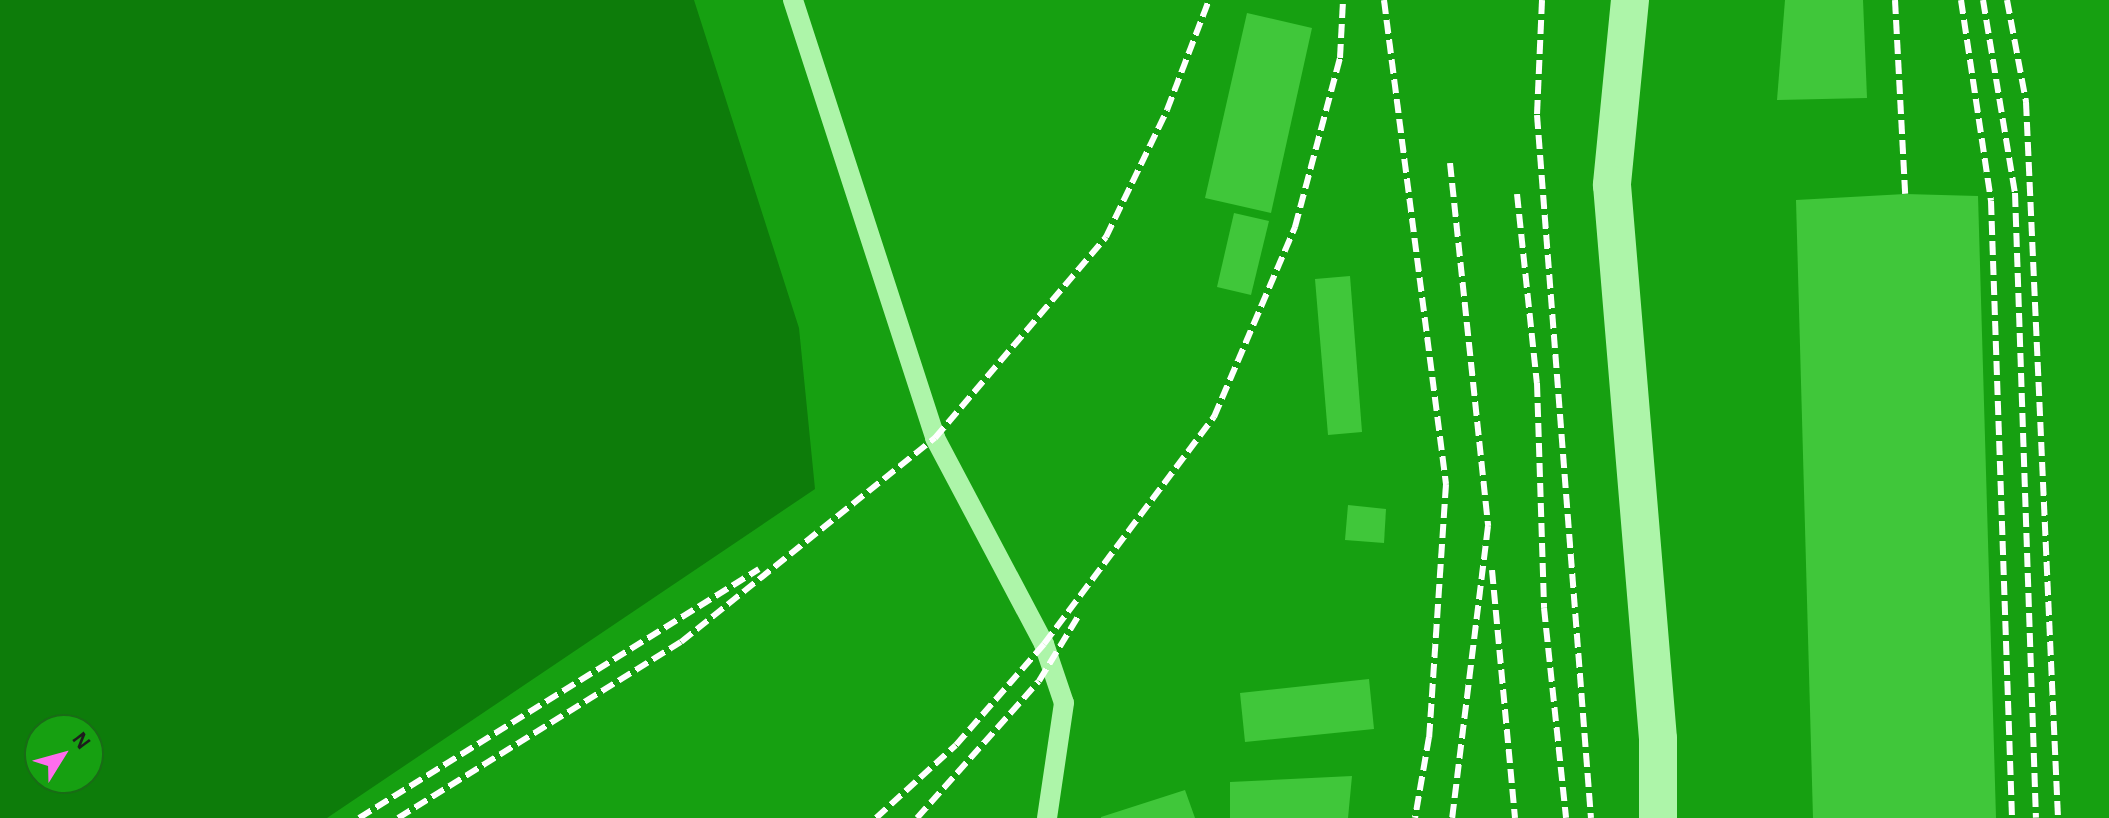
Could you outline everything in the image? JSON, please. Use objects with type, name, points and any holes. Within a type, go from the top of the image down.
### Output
[{"type":"street","points":[[1630,0],[1612,185],[1658,739],[1658,818]]},
{"type":"lane","points":[[793,0],[935,438],[1044,644],[1064,703],[1047,818]]},
{"type":"shaded area","points":[[0,0],[694,0],[799,328],[815,489],[327,818],[0,818]]},
{"type":"building","points":[[1785,0],[1863,0],[1867,98],[1777,100]]},
{"type":"building","points":[[1247,13],[1312,28],[1271,213],[1205,198]]},
{"type":"building","points":[[1905,194],[1978,196],[1996,818],[1813,818],[1796,200]]},
{"type":"building","points":[[1234,213],[1269,221],[1251,295],[1217,287]]},
{"type":"building","points":[[1350,276],[1362,432],[1328,435],[1315,279]]},
{"type":"building","points":[[1348,505],[1386,509],[1384,543],[1345,540]]},
{"type":"building","points":[[1369,679],[1374,729],[1245,742],[1240,693]]},
{"type":"building","points":[[1352,776],[1348,818],[1230,818],[1230,782]]},
{"type":"building","points":[[1185,790],[1195,818],[1101,818],[1101,817]]},
{"type":"railway","points":[[398,818],[681,642],[935,438],[1106,237],[1167,110],[1209,0]]},
{"type":"railway","points":[[876,818],[956,745],[1044,644],[1214,417],[1295,227],[1340,58],[1343,0]]},
{"type":"railway","points":[[1384,0],[1446,484],[1429,737],[1415,818]]},
{"type":"railway","points":[[1542,0],[1537,115],[1591,818]]},
{"type":"railway","points":[[1895,0],[1905,194]]},
{"type":"railway","points":[[1961,0],[1991,201],[2012,818]]},
{"type":"railway","points":[[1983,0],[2015,193],[2036,818]]},
{"type":"railway","points":[[2007,0],[2026,102],[2058,818]]},
{"type":"railway","points":[[1450,163],[1488,526],[1452,818]]},
{"type":"railway","points":[[1517,194],[1537,383],[1544,608],[1566,818]]},
{"type":"railway","points":[[359,818],[759,569]]},
{"type":"railway","points":[[1492,570],[1515,818]]},
{"type":"railway","points":[[917,818],[1039,681],[1079,615]]}]
